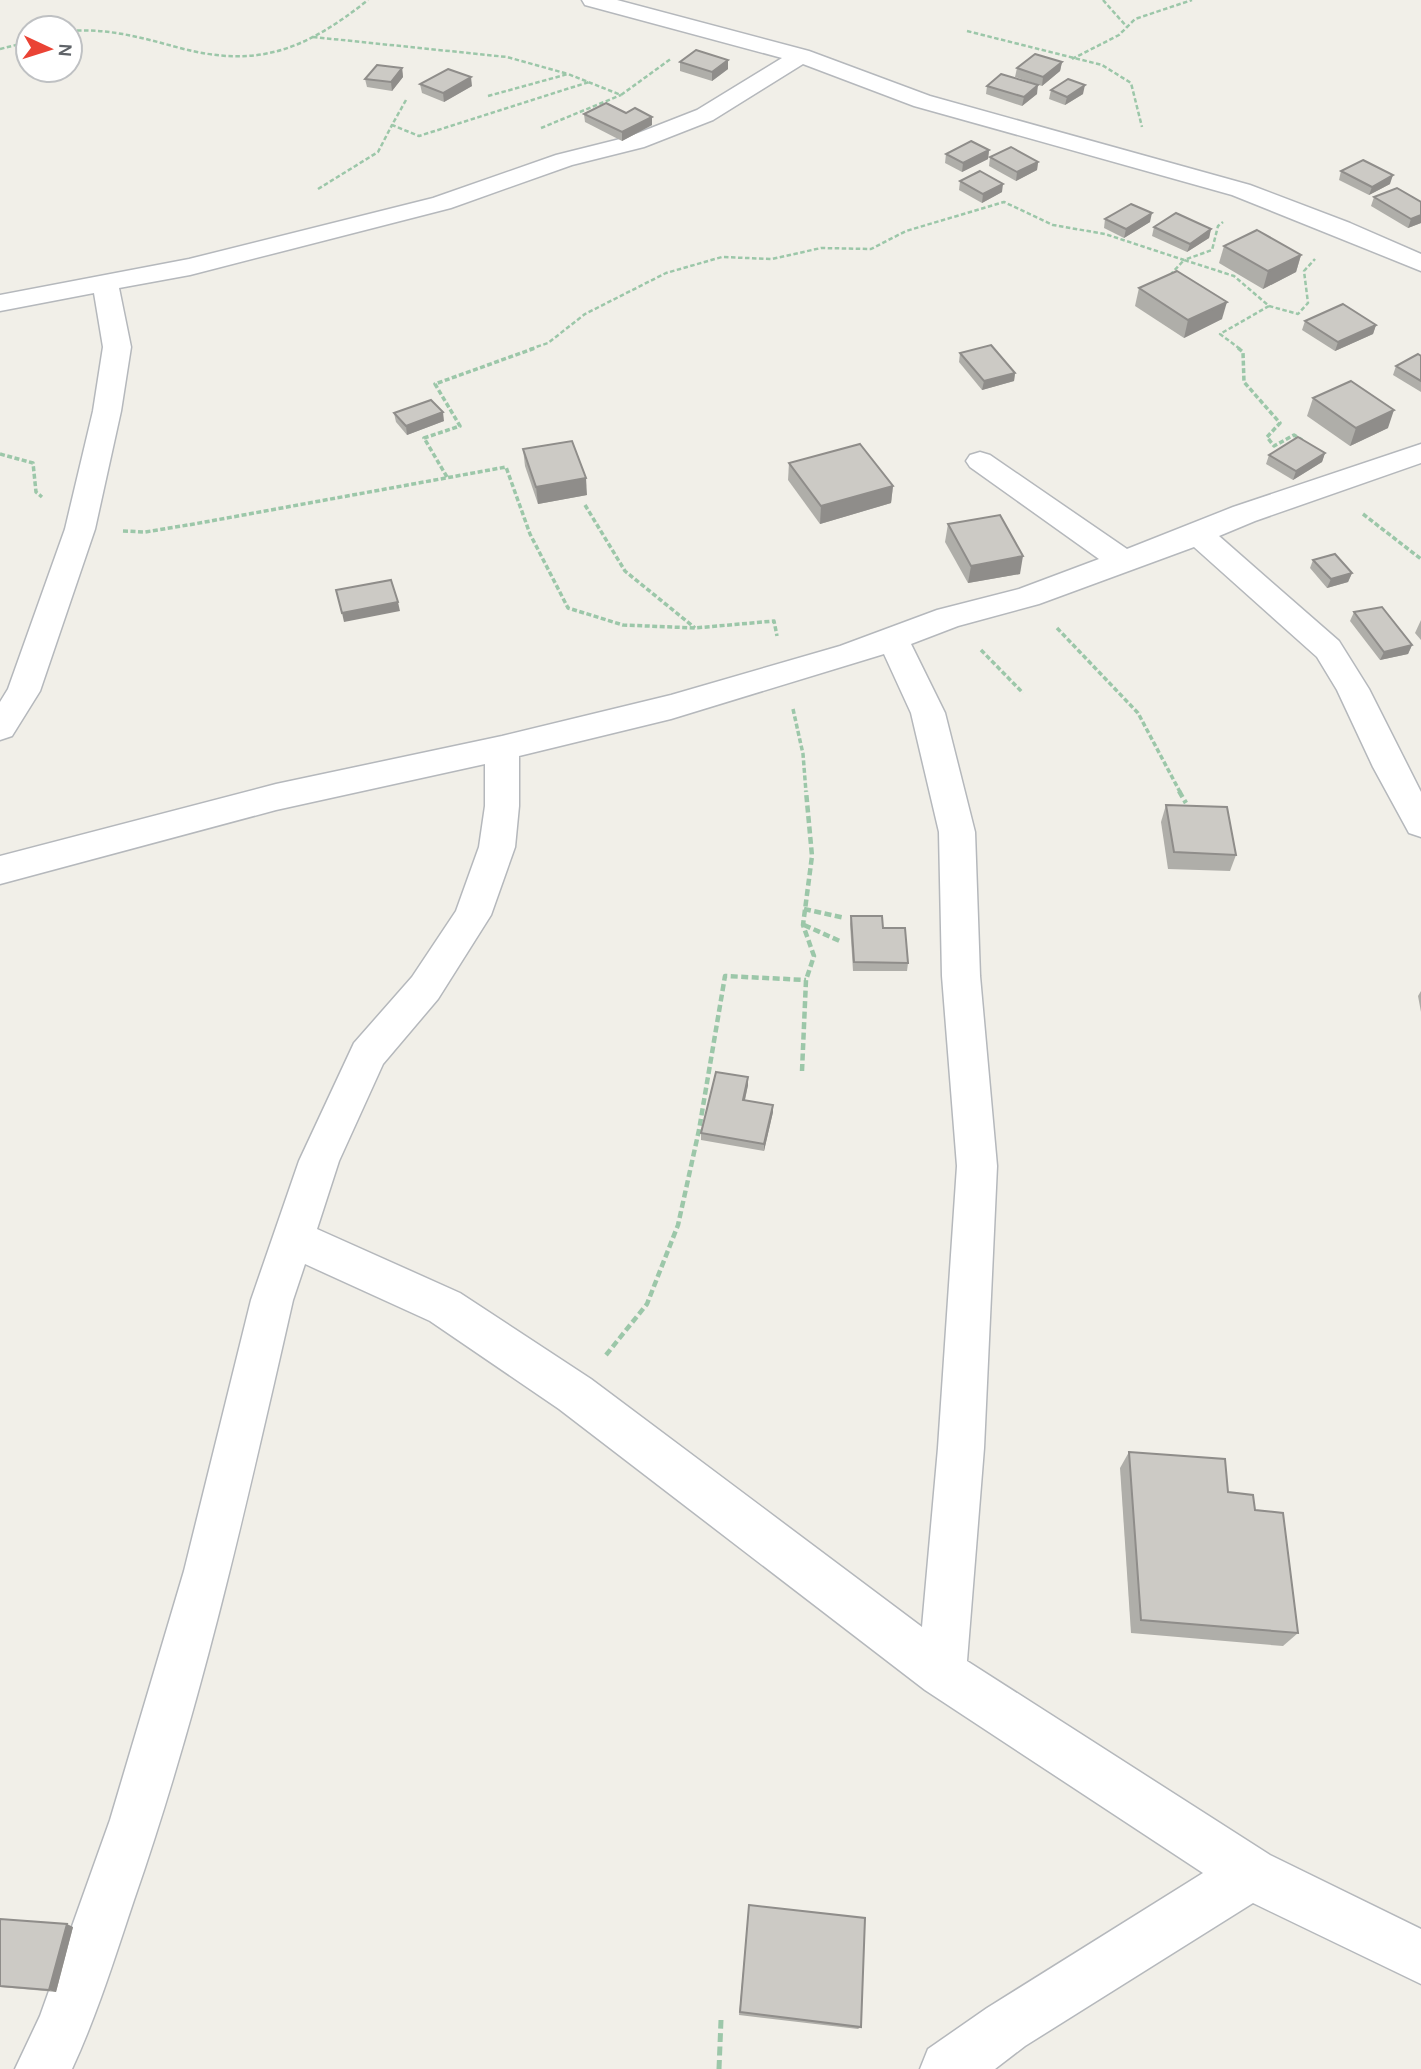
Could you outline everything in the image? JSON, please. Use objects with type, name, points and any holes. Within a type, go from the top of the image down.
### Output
[{"type":"street","points":[[593,0],[802,57],[922,101],[1128,157],[1254,195],[1421,263]]},
{"type":"street","points":[[0,303],[190,267],[442,203],[564,160],[636,142],[717,110],[802,57]]},
{"type":"street","points":[[0,729],[24,691],[80,530],[107,411],[117,347],[105,282]]},
{"type":"street","points":[[0,870],[276,797],[502,748],[671,707],[851,654],[947,618],[1028,597],[1121,560],[1198,534],[1244,514],[1421,453]]},
{"type":"street","points":[[980,461],[1121,560]]},
{"type":"street","points":[[1198,534],[1328,649],[1353,689],[1421,824]]},
{"type":"street","points":[[892,638],[928,713],[957,832],[961,976],[977,1167],[961,1448],[942,1673]]},
{"type":"street","points":[[43,2069],[63,2026],[136,1820],[208,1571],[272,1300],[319,1161],[368,1054],[425,988],[473,915],[497,847],[502,806],[502,748]]},
{"type":"street","points":[[293,1238],[446,1307],[575,1394],[942,1673],[1251,1874],[1421,1957]]},
{"type":"street","points":[[948,2069],[1037,2007],[1251,1874]]},
{"type":"path","points":[[84,31],[112,31],[216,56],[239,58],[280,51],[313,37],[348,16],[368,0]]},
{"type":"path","points":[[1104,0],[1127,27]]},
{"type":"path","points":[[1072,59],[1119,35],[1135,19],[1192,0]]},
{"type":"path","points":[[313,37],[507,57],[568,74],[621,95],[710,31]]},
{"type":"path","points":[[967,31],[1102,65],[1131,83],[1147,144],[1128,157]]},
{"type":"path","points":[[488,96],[568,74]]},
{"type":"path","points":[[392,125],[419,136],[589,82]]},
{"type":"path","points":[[318,189],[378,152],[406,100]]},
{"type":"path","points":[[1180,285],[1172,273],[1184,260],[1212,250],[1218,226],[1254,195]]},
{"type":"path","points":[[447,477],[424,438],[460,426],[435,384],[548,343],[585,314],[666,273],[722,257],[772,259],[821,248],[871,249],[906,231],[940,223],[1003,201],[1053,225],[1105,234],[1234,276],[1269,306],[1298,314],[1308,303],[1304,271],[1340,228]]},
{"type":"path","points":[[1269,306],[1220,334],[1243,352],[1244,382],[1280,423],[1267,437],[1274,446],[1294,435],[1329,460],[1316,483],[1326,486],[1421,559]]},
{"type":"path","points":[[0,454],[33,463],[36,492],[80,530],[145,532],[506,467],[530,534],[568,608],[623,625],[695,628],[774,621],[774,631],[787,649],[790,659],[784,673],[803,754],[812,856],[803,925],[814,956],[806,980],[802,1071]]},
{"type":"path","points":[[585,505],[625,571],[695,628]]},
{"type":"path","points":[[1028,597],[1138,713],[1186,803]]},
{"type":"path","points":[[947,618],[1023,693]]},
{"type":"path","points":[[804,909],[845,918]]},
{"type":"path","points":[[803,925],[842,942]]},
{"type":"path","points":[[575,1394],[647,1304],[678,1225],[699,1130],[724,976],[806,980]]},
{"type":"path","points":[[719,2069],[721,2020]]},
{"type":"building","points":[[696,50],[728,60],[712,72],[680,62]]},
{"type":"building","points":[[1035,54],[1062,62],[1043,77],[1017,68]]},
{"type":"building","points":[[377,65],[402,68],[391,82],[365,79]]},
{"type":"building","points":[[448,69],[471,77],[443,93],[420,84]]},
{"type":"building","points":[[1001,74],[1038,85],[1024,97],[987,86]]},
{"type":"building","points":[[1068,79],[1085,85],[1067,97],[1051,90]]},
{"type":"building","points":[[606,103],[626,113],[635,108],[652,117],[622,132],[584,114]]},
{"type":"building","points":[[971,141],[989,150],[963,163],[946,154]]},
{"type":"building","points":[[1011,147],[1038,162],[1017,172],[990,157]]},
{"type":"building","points":[[1363,160],[1393,175],[1372,187],[1341,171]]},
{"type":"building","points":[[980,171],[1003,184],[983,194],[960,181]]},
{"type":"building","points":[[1397,188],[1421,202],[1421,215],[1411,219],[1374,197]]},
{"type":"building","points":[[1131,204],[1152,213],[1126,229],[1105,219]]},
{"type":"building","points":[[1176,213],[1211,229],[1190,244],[1154,227]]},
{"type":"building","points":[[1257,230],[1301,255],[1268,271],[1224,246]]},
{"type":"building","points":[[1177,271],[1227,302],[1188,320],[1139,288]]},
{"type":"building","points":[[1343,304],[1376,325],[1338,342],[1305,321]]},
{"type":"building","points":[[991,345],[1015,373],[984,381],[960,353]]},
{"type":"building","points":[[1418,354],[1421,356],[1421,381],[1396,366]]},
{"type":"building","points":[[1351,381],[1394,410],[1356,428],[1313,398]]},
{"type":"building","points":[[431,400],[443,412],[406,426],[394,413]]},
{"type":"building","points":[[1298,437],[1325,453],[1296,471],[1269,455]]},
{"type":"building","points":[[572,441],[586,478],[536,487],[523,449]]},
{"type":"building","points":[[860,444],[893,486],[821,506],[789,463]]},
{"type":"building","points":[[1000,515],[1023,556],[971,566],[948,524]]},
{"type":"building","points":[[1335,554],[1352,573],[1331,579],[1313,560]]},
{"type":"building","points":[[391,580],[398,602],[342,613],[336,590]]},
{"type":"building","points":[[1382,607],[1412,645],[1384,652],[1354,612]]},
{"type":"building","points":[[1166,805],[1227,807],[1236,855],[1174,852]]},
{"type":"building","points":[[851,916],[882,916],[883,928],[905,928],[908,963],[854,962]]},
{"type":"building","points":[[716,1072],[748,1077],[743,1100],[773,1105],[764,1144],[701,1133]]},
{"type":"building","points":[[1129,1452],[1225,1459],[1228,1492],[1253,1495],[1255,1510],[1283,1513],[1298,1633],[1141,1620]]},
{"type":"building","points":[[749,1905],[865,1918],[861,2027],[740,2012]]},
{"type":"building","points":[[0,1919],[67,1924],[49,1990],[0,1986]]}]
